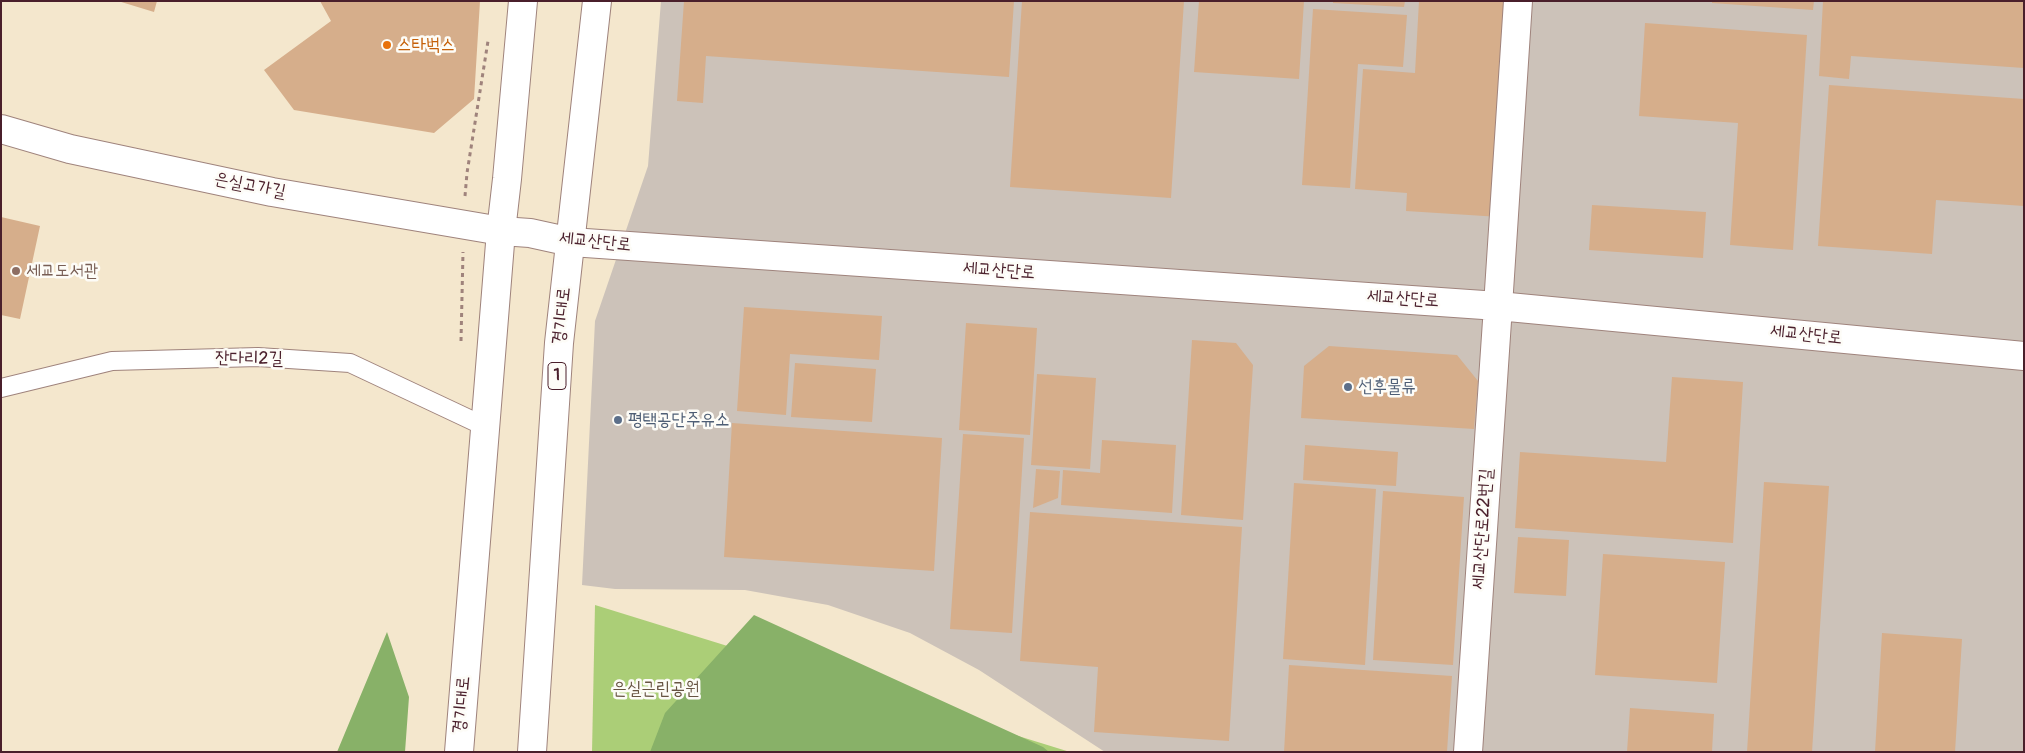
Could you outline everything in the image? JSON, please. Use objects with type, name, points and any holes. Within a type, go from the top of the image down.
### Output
[{"type":"street","name":"경기대로","points":[[459,752],[501,231],[523,1]]},
{"type":"street","name":"경기대로","points":[[532,752],[559,343],[597,1]]},
{"type":"street","points":[[1498,306],[1518,1]]},
{"type":"street","name":"은실고가길","points":[[1,129],[70,149],[272,192],[501,231]]},
{"type":"street","name":"세교산단로","points":[[501,231],[530,233],[571,242],[1498,306],[2024,356]]},
{"type":"street","name":"세교산단로22번길","points":[[1468,752],[1498,306]]},
{"type":"lane","name":"잔다리2길","points":[[1,388],[112,361],[258,357],[350,363],[486,427]]},
{"type":"shaded area","points":[[661,1],[2024,1],[2024,752],[1105,752],[979,670],[910,633],[828,605],[745,590],[615,589],[582,585],[595,321],[648,166]]},
{"type":"green space","name":"은실근린공원","points":[[595,605],[1070,752],[592,752]]},
{"type":"green space","name":"은실근린공원","points":[[754,615],[1043,747],[1049,752],[650,752],[665,713]]},
{"type":"green space","points":[[387,632],[409,697],[405,752],[337,752]]},
{"type":"building","points":[[118,1],[157,1],[154,12]]},
{"type":"building","name":"스타벅스","points":[[320,1],[480,1],[474,99],[434,133],[294,110],[264,70],[331,21]]},
{"type":"building","points":[[684,1],[1014,1],[1009,77],[706,56],[703,103],[677,101]]},
{"type":"building","points":[[1022,1],[1184,1],[1171,198],[1010,187]]},
{"type":"building","points":[[1199,1],[1304,1],[1299,79],[1194,72]]},
{"type":"building","points":[[1333,1],[1405,1],[1404,7],[1333,3]]},
{"type":"building","points":[[1419,1],[1514,1],[1500,217],[1406,211],[1407,193],[1355,189],[1363,69],[1415,73]]},
{"type":"building","points":[[1712,1],[1814,1],[1813,10],[1712,3]]},
{"type":"building","points":[[1823,1],[2024,1],[2024,68],[1851,56],[1849,79],[1819,76]]},
{"type":"building","points":[[1313,9],[1407,15],[1403,67],[1358,64],[1350,188],[1302,185]]},
{"type":"building","points":[[1645,23],[1807,35],[1793,250],[1730,245],[1738,123],[1639,116]]},
{"type":"building","points":[[1829,85],[2024,99],[2024,206],[1936,200],[1932,254],[1818,246]]},
{"type":"building","points":[[1592,205],[1706,212],[1703,258],[1589,250]]},
{"type":"building","name":"세교도서관","points":[[1,217],[40,226],[20,319],[1,315]]},
{"type":"building","points":[[744,307],[882,316],[879,360],[790,354],[786,415],[737,411]]},
{"type":"building","points":[[966,323],[1037,328],[1030,435],[959,430]]},
{"type":"building","points":[[1192,340],[1236,343],[1253,365],[1243,520],[1181,515]]},
{"type":"building","points":[[1329,346],[1457,355],[1478,381],[1474,429],[1301,418],[1304,366]]},
{"type":"building","points":[[795,363],[876,369],[872,422],[791,417]]},
{"type":"building","points":[[1037,374],[1096,378],[1090,469],[1031,465]]},
{"type":"building","points":[[1672,377],[1743,382],[1733,543],[1515,528],[1520,452],[1666,462]]},
{"type":"building","points":[[732,423],[942,438],[934,571],[724,557]]},
{"type":"building","points":[[963,434],[1024,438],[1012,633],[950,629]]},
{"type":"building","points":[[1102,440],[1176,445],[1172,513],[1061,505],[1063,470],[1100,473]]},
{"type":"building","points":[[1305,445],[1398,452],[1396,486],[1303,480]]},
{"type":"building","points":[[1036,469],[1060,471],[1058,498],[1033,508]]},
{"type":"building","points":[[1764,482],[1829,486],[1812,752],[1747,752]]},
{"type":"building","points":[[1294,483],[1376,489],[1365,665],[1283,659]]},
{"type":"building","points":[[1383,491],[1464,497],[1453,665],[1373,660]]},
{"type":"building","points":[[1030,512],[1242,527],[1229,741],[1094,732],[1098,667],[1020,661]]},
{"type":"building","points":[[1518,537],[1569,540],[1566,596],[1514,593]]},
{"type":"building","points":[[1603,554],[1725,562],[1717,683],[1595,675]]},
{"type":"building","points":[[1882,633],[1962,639],[1955,752],[1875,752]]},
{"type":"building","points":[[1289,665],[1452,676],[1447,752],[1284,752]]},
{"type":"building","points":[[1630,708],[1714,714],[1712,752],[1627,752]]},
{"type":"place","name":"스타벅스","points":[[387,45]]},
{"type":"place","name":"세교도서관","points":[[16,271]]},
{"type":"place","name":"선후물류","points":[[1348,387]]},
{"type":"place","name":"평택공단주유소","points":[[618,420]]}]
